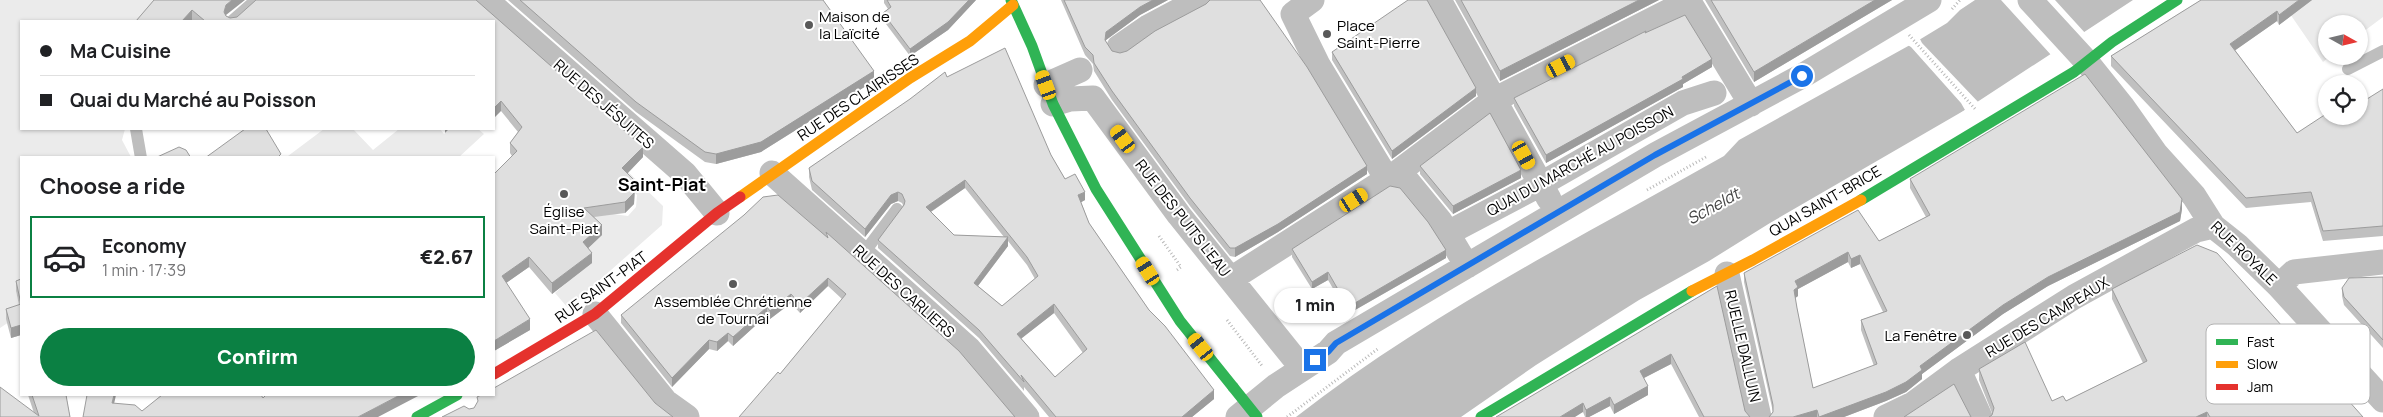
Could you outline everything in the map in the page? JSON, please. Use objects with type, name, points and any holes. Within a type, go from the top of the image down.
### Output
[{"type":"street","name":"RUE DES JÉSUITES","points":[[486,0],[685,174],[717,212]]},
{"type":"street","points":[[1119,47],[1148,26],[1199,0]]},
{"type":"street","points":[[1439,0],[1557,214]]},
{"type":"street","points":[[1238,417],[1302,368],[1328,352],[1336,343],[1655,155],[1751,104],[1929,0]]},
{"type":"street","name":"RUE ROYALE","points":[[2030,0],[2082,57],[2156,154],[2194,196],[2213,226],[2237,245],[2279,286],[2314,324]]},
{"type":"street","name":"QUAI SAINT-BRICE","points":[[1481,417],[1697,288],[1727,274],[1852,205],[2022,104],[2074,72],[2082,57],[2177,0]]},
{"type":"street","points":[[1231,279],[1397,181],[1494,100],[1689,1],[1751,104]]},
{"type":"street","name":"RUE DES CLAIRISSES","points":[[717,212],[910,78],[970,41],[1012,3]]},
{"type":"street","points":[[1012,3],[1032,46],[1050,95],[1096,189],[1180,321],[1257,417]]},
{"type":"street","points":[[1294,5],[1318,65],[1397,181],[1448,233],[1467,266]]},
{"type":"street","points":[[1050,95],[1080,70]]},
{"type":"street","name":"QUAI DU MARCHÉ AU POISSON","points":[[1448,233],[1541,184],[1683,103],[1714,93]]},
{"type":"street","name":"RUE DES PUITS L'EAU","points":[[1050,95],[1070,99],[1093,98],[1130,151],[1302,368]]},
{"type":"street","name":"RUE DES CARLIERS","points":[[772,173],[969,349],[1027,417]]},
{"type":"street","name":"RUE SAINT-PIAT","points":[[495,373],[595,314],[717,212]]},
{"type":"street","name":"RUE DES CAMPEAUX","points":[[1886,417],[1913,404],[1959,370],[2074,297],[2196,230],[2213,226]]},
{"type":"street","points":[[2279,286],[2294,272],[2383,262]]},
{"type":"street","name":"RUELLE DALLUIN","points":[[1727,274],[1760,417]]},
{"type":"street","points":[[595,314],[666,402],[686,417]]},
{"type":"street","points":[[1959,370],[1980,417]]},
{"type":"street","name":"RUE ROYALE","points":[[2370,386],[2383,400]]},
{"type":"street","points":[[417,417],[462,397]]},
{"type":"lane","points":[[233,20],[256,0]]},
{"type":"lane","points":[[2348,69],[2383,51]]},
{"type":"lane","points":[[136,130],[141,156]]},
{"type":"lane","points":[[863,254],[897,209]]},
{"type":"path","points":[[1909,35],[1976,110]]},
{"type":"path","points":[[1159,236],[1181,267],[1174,272]]},
{"type":"path","points":[[1227,320],[1267,372]]},
{"type":"path","points":[[1287,417],[1295,411]]},
{"type":"shaded area","points":[[0,0],[163,0],[146,20],[20,20],[20,130],[125,130],[122,140],[130,156],[20,156],[20,290],[16,291],[20,315],[0,328]]},
{"type":"shaded area","points":[[2301,0],[2383,0],[2383,17],[2368,28],[2368,15],[2318,15],[2318,55],[2288,11]]},
{"type":"shaded area","points":[[323,130],[354,130],[373,150],[398,130],[441,130],[444,134],[449,130],[479,130],[484,134],[460,156],[288,156]]},
{"type":"shaded area","points":[[622,166],[663,206],[662,225],[568,308],[555,293],[565,284],[577,217],[595,198],[613,214],[628,216],[636,207],[637,195],[618,176]]},
{"type":"water","name":"Scheldt","points":[[1975,0],[2133,0],[1965,110],[1770,223],[1709,261],[1639,300],[1536,365],[1461,417],[1296,417],[1398,344],[1451,311],[1560,247],[1724,156],[1739,140],[1919,40],[1947,23],[1960,10]]},
{"type":"pier","points":[[2001,0],[2055,0],[2086,34],[2052,56]]},
{"type":"pier","points":[[1919,37],[1922,43],[1980,104],[1943,125],[1965,110],[1961,103],[1911,47],[1906,44]]},
{"type":"building","points":[[154,0],[232,0],[226,5],[224,12],[230,18],[237,17],[256,0],[476,0],[643,147],[622,168],[635,181],[634,193],[625,202],[584,208],[602,225],[583,242],[592,253],[552,283],[529,257],[502,276],[530,319],[495,340],[495,173],[517,151],[510,143],[522,127],[501,101],[495,107],[495,20],[204,20],[192,10],[183,20],[137,20]]},
{"type":"building","points":[[520,0],[823,0],[874,71],[761,142],[716,154],[705,152],[636,102]]},
{"type":"building","points":[[887,0],[969,0],[948,22],[910,49],[883,13],[891,7]]},
{"type":"building","points":[[1064,0],[1153,0],[1140,7],[1106,32],[1105,40],[1112,51],[1120,53],[1127,51],[1155,31],[1206,4],[1210,0],[1260,0],[1307,67],[1367,166],[1278,224],[1235,248],[1230,248],[1190,198],[1112,91],[1094,63],[1093,55],[1085,47]]},
{"type":"building","points":[[1408,0],[1427,0],[1476,88],[1392,151],[1332,52]]},
{"type":"building","points":[[1461,0],[1639,0],[1500,71]]},
{"type":"building","points":[[1711,0],[1875,0],[1754,72]]},
{"type":"building","points":[[2201,0],[2299,0],[2279,15],[2277,11],[2230,44],[2297,133],[2318,119],[2318,125],[2368,125],[2368,98],[2383,89],[2383,226],[2323,231],[2311,192],[2246,198],[2111,56]]},
{"type":"building","points":[[1685,15],[1712,59],[1682,77],[1683,79],[1546,155],[1514,98],[1646,31],[1645,33]]},
{"type":"building","points":[[1005,48],[1051,155],[1065,179],[1075,174],[1085,192],[1078,195],[1089,223],[1149,310],[1165,326],[1214,390],[1182,417],[1056,417],[1021,375],[1024,382],[979,330],[878,240],[904,205],[905,201],[902,194],[898,192],[891,195],[865,229],[812,181],[809,168],[910,99],[945,72],[947,77]],"holes":[[[965,180],[1027,257],[1038,276],[1002,306],[974,283],[1008,237],[954,235],[926,207]],[[1054,304],[1087,349],[1055,377],[1017,334]]]},
{"type":"building","points":[[2085,74],[2182,199],[2180,212],[2048,277],[2003,305],[1920,366],[1922,370],[1906,382],[1886,392],[1819,417],[1817,410],[1793,417],[1769,417],[1773,412],[1773,405],[1744,273],[1858,210],[1879,241],[1930,215],[1910,179]],"holes":[[[1848,252],[1851,259],[1860,255],[1887,311],[1861,320],[1877,364],[1813,388],[1797,308],[1794,290],[1798,287],[1795,281]]]},
{"type":"building","points":[[1490,113],[1521,170],[1453,206],[1420,166]]},
{"type":"building","points":[[244,130],[267,130],[281,154],[279,156],[208,156]]},
{"type":"building","points":[[179,147],[186,150],[190,156],[159,156]]},
{"type":"building","points":[[1390,186],[1400,188],[1428,222],[1446,250],[1348,307],[1328,272],[1312,282],[1292,249]]},
{"type":"building","points":[[778,195],[828,238],[826,232],[959,351],[1015,417],[739,417],[778,372],[780,374],[846,294],[828,278],[800,304],[791,294],[770,311],[767,307],[733,337],[728,333],[717,342],[709,340],[672,378],[621,315],[744,215],[763,197]]},
{"type":"building","points":[[2197,245],[2217,253],[2280,324],[2206,324],[2206,404],[2351,404],[2363,417],[2210,417],[2207,412],[2196,417],[1989,417],[1992,415],[1994,408],[1979,369],[2025,342],[2052,401],[2063,396],[2066,401],[2147,361],[2112,289]]},
{"type":"building","points":[[2383,277],[2383,340],[2344,297],[2342,288],[2349,278]]},
{"type":"building","points":[[20,279],[20,299],[16,281]]},
{"type":"building","points":[[1717,286],[1745,411],[1750,417],[1704,417],[1671,354],[1640,371],[1648,386],[1614,405],[1610,397],[1586,410],[1583,403],[1560,417],[1496,417]]},
{"type":"building","points":[[20,304],[20,325],[11,328],[6,309]]},
{"type":"building","points":[[596,330],[655,403],[673,417],[442,417],[464,406],[469,409],[474,408],[478,401],[477,397],[495,396],[495,387]]},
{"type":"building","points":[[1954,384],[1971,417],[1904,417]]},
{"type":"building","points":[[0,387],[39,416],[32,396],[66,396],[70,417],[0,417]]},
{"type":"building","points":[[87,396],[114,396],[112,403],[135,405],[142,411],[161,396],[262,396],[263,398],[265,396],[398,396],[358,417],[83,417]]},
{"type":"traffic: fast","points":[[1011,0],[1032,46],[1053,104],[1096,189],[1180,321],[1233,387]]},
{"type":"traffic: fast","points":[[1861,200],[2074,72],[2112,42],[2177,0]]},
{"type":"traffic: fast","points":[[1481,417],[1692,291]]},
{"type":"traffic: fast","points":[[1233,387],[1257,417]]},
{"type":"traffic: fast","points":[[417,417],[455,396]]},
{"type":"traffic: slow","points":[[740,197],[910,78],[970,41],[1013,5]]},
{"type":"traffic: slow","points":[[1692,291],[1753,260],[1861,200]]},
{"type":"traffic: jam","points":[[495,373],[595,314],[717,213],[740,197]]},
{"type":"place","name":"Maison de la Laïcité","points":[[809,25]]},
{"type":"place","name":"Place Saint-Pierre","points":[[1327,34]]},
{"type":"place","name":"Église Saint-Piat","points":[[564,194]]},
{"type":"place","name":"Assemblée Chrétienne de Tournai","points":[[733,284]]},
{"type":"place","name":"La Fenêtre","points":[[1967,335]]},
{"type":"district","name":"Saint-Piat","points":[[662,184]]},
{"type":"route","points":[[1315,360],[1328,352],[1336,343],[1655,155],[1802,76]]}]
